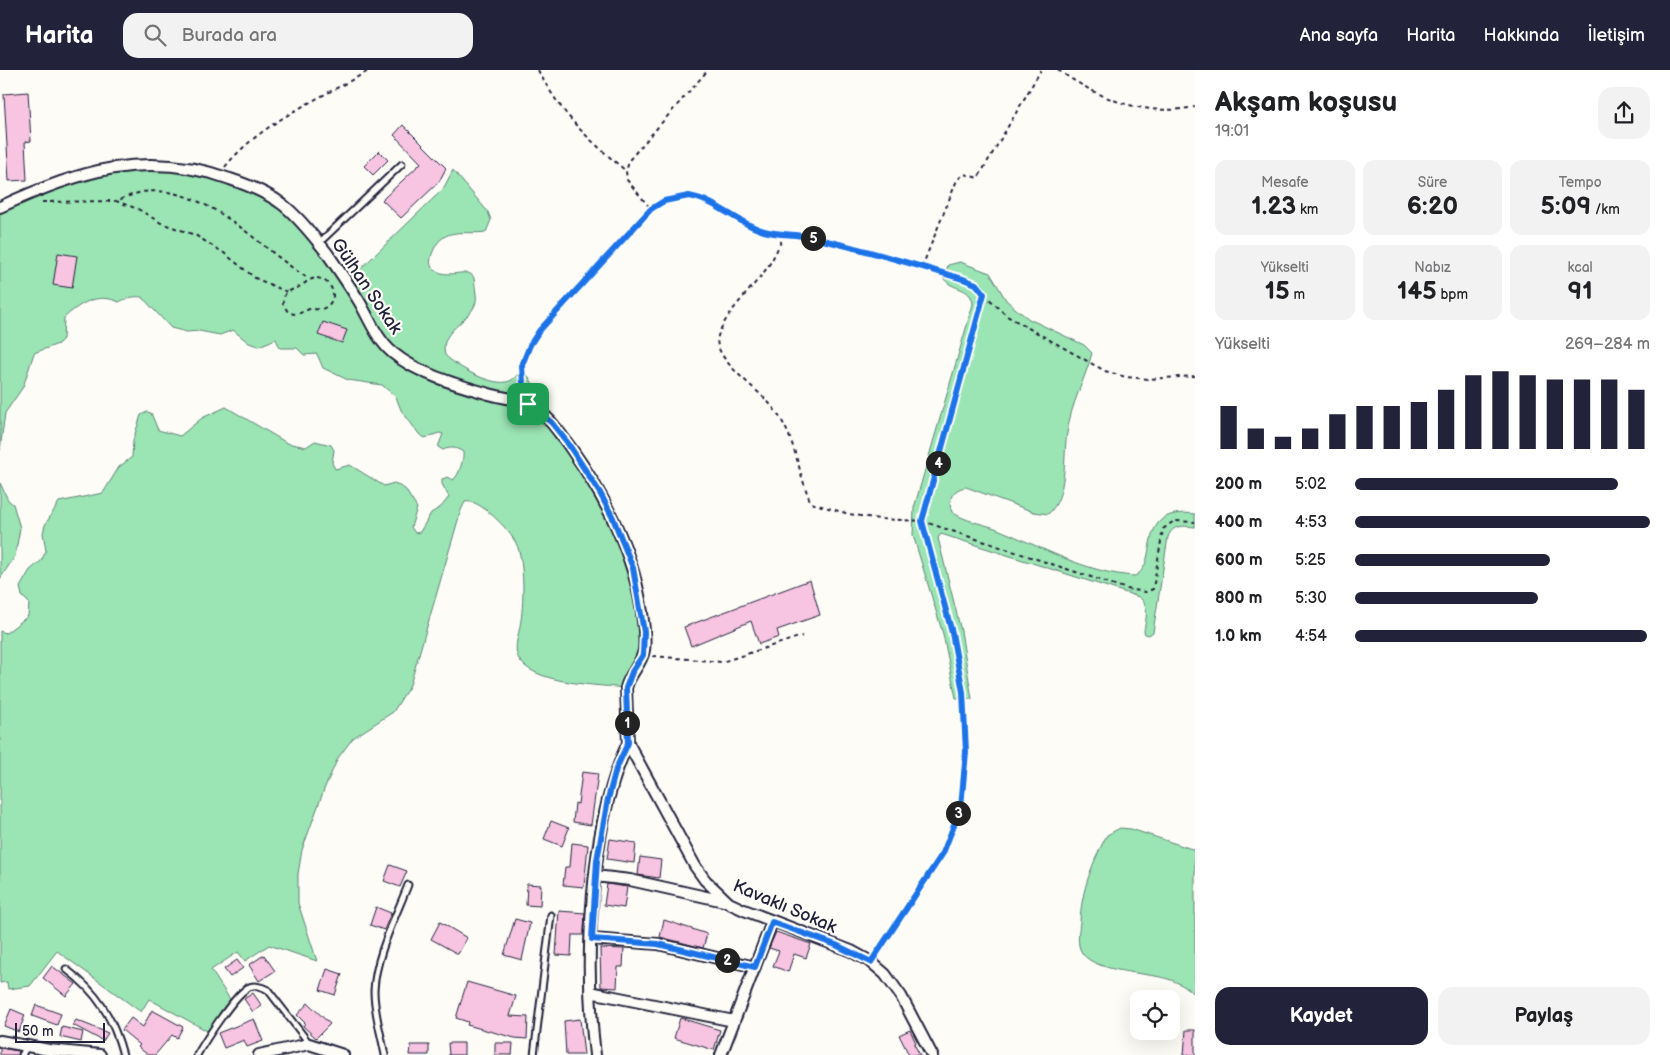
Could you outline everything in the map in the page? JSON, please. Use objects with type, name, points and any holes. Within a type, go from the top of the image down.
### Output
[{"type":"street","name":"Gülhan Sokak","points":[[0,207],[54,183],[110,168],[152,163],[178,165],[219,175],[272,197],[297,218],[347,282],[380,337],[392,352],[410,364],[430,373],[488,394],[528,404],[551,422],[592,479],[613,518],[633,568],[644,632],[643,655],[632,672],[626,688],[628,743]]},
{"type":"street","name":"Kavaklı Sokak","points":[[628,743],[695,866],[715,891],[729,903],[772,922],[836,945],[871,962],[885,974],[901,996],[932,1055]]},
{"type":"street","points":[[596,1055],[590,992],[595,876],[608,799],[616,769],[628,743]]},
{"type":"street","points":[[595,876],[630,880],[729,903]]},
{"type":"street","points":[[721,1055],[772,922]]},
{"type":"street","points":[[592,939],[658,944],[755,967]]},
{"type":"street","points":[[590,992],[734,1021]]},
{"type":"street","points":[[0,1041],[24,1050],[100,1055]]},
{"type":"street","points":[[259,1055],[309,1044],[344,1055]]},
{"type":"lane","points":[[319,244],[402,164]]},
{"type":"lane","points":[[385,1055],[376,1012],[375,982],[380,958],[408,885]]},
{"type":"lane","points":[[534,1055],[550,915]]},
{"type":"lane","points":[[66,969],[93,992],[114,1028],[123,1055]]},
{"type":"lane","points":[[198,1055],[233,1004],[245,989],[251,986],[268,990],[309,1044]]},
{"type":"path","points":[[219,175],[239,149],[258,134],[370,70]]},
{"type":"path","points":[[538,70],[554,100],[576,128],[626,171]]},
{"type":"path","points":[[651,209],[627,180],[626,171],[630,159],[708,70]]},
{"type":"path","points":[[922,267],[957,180],[964,174],[978,178],[1041,70]]},
{"type":"path","points":[[1058,70],[1106,98],[1127,106],[1148,110],[1195,107]]},
{"type":"path","points":[[40,202],[116,201],[141,192],[170,193],[183,196],[220,214],[309,280]]},
{"type":"path","points":[[528,404],[522,375],[522,365],[530,345],[555,312],[651,209],[670,199],[696,197],[716,204],[751,226],[765,231],[808,237],[922,267],[976,284],[1007,316],[1105,371],[1126,377],[1149,379],[1195,376]]},
{"type":"path","points":[[116,201],[138,209],[153,219],[195,235],[224,253],[255,278],[287,292],[309,280],[321,278],[330,286],[332,297],[326,307],[307,310],[298,314],[291,313],[283,304],[287,292]]},
{"type":"path","points":[[785,234],[768,267],[722,326],[717,338],[718,352],[769,403],[788,430],[803,485],[811,503],[872,518],[922,521],[1127,589],[1146,592],[1153,590],[1164,529],[1174,521],[1195,522]]},
{"type":"path","points":[[871,962],[943,853],[961,807],[966,752],[963,692],[952,633],[922,521],[984,294]]},
{"type":"path","points":[[643,655],[722,662],[802,636]]},
{"type":"green space","points":[[110,168],[198,169],[284,205],[347,282],[443,189],[453,170],[488,212],[491,220],[486,232],[456,233],[444,237],[432,254],[431,266],[438,272],[444,274],[471,274],[475,282],[476,303],[447,337],[444,345],[445,355],[465,370],[491,381],[506,382],[522,372],[528,376],[541,397],[551,422],[584,466],[633,569],[644,650],[626,688],[555,679],[541,675],[521,662],[516,649],[523,596],[519,551],[505,527],[491,514],[476,503],[465,502],[461,510],[410,685],[393,712],[353,738],[338,758],[325,787],[302,850],[298,874],[298,903],[317,961],[269,945],[245,961],[238,952],[211,970],[233,1004],[211,1033],[149,999],[141,1012],[57,951],[30,986],[8,989],[7,982],[0,983],[0,631],[6,633],[28,616],[29,603],[22,596],[20,587],[30,570],[41,561],[46,551],[43,533],[45,525],[59,502],[103,493],[119,467],[132,457],[133,440],[141,415],[147,412],[151,413],[158,430],[180,436],[202,418],[226,407],[287,443],[306,447],[315,441],[331,445],[334,450],[332,463],[335,469],[350,465],[384,486],[394,483],[405,489],[417,508],[411,527],[415,533],[420,532],[431,513],[441,507],[449,497],[442,484],[442,479],[448,477],[453,480],[455,478],[461,467],[463,452],[455,448],[443,450],[438,447],[443,434],[439,433],[425,438],[419,434],[401,410],[396,397],[382,385],[348,380],[323,368],[317,354],[304,355],[297,348],[280,348],[276,339],[259,346],[249,343],[233,330],[220,335],[199,331],[187,332],[171,328],[142,297],[130,298],[119,302],[111,299],[96,299],[82,304],[64,318],[63,339],[58,344],[34,353],[23,387],[5,413],[0,450],[0,207]]},
{"type":"green space","points":[[960,262],[990,273],[1006,300],[1016,309],[1029,319],[1084,345],[1092,353],[1069,422],[1064,476],[1059,498],[1048,514],[1034,512],[966,487],[961,488],[952,495],[950,503],[952,512],[962,518],[995,528],[1063,558],[1098,570],[1135,576],[1147,560],[1152,537],[1156,527],[1163,518],[1176,514],[1195,514],[1195,527],[1183,526],[1176,528],[1168,537],[1153,632],[1149,635],[1145,634],[1144,631],[1145,604],[1139,597],[941,534],[938,538],[961,631],[972,699],[956,698],[943,634],[913,535],[914,508],[973,304],[969,294],[944,279],[948,265]]},
{"type":"green space","points":[[0,483],[8,500],[13,504],[20,528],[15,556],[0,579]]},
{"type":"green space","points":[[1120,828],[1131,829],[1195,850],[1195,994],[1182,985],[1168,979],[1095,963],[1086,957],[1080,949],[1078,939],[1081,910],[1089,877],[1107,835]]},
{"type":"building","points":[[28,92],[31,141],[25,142],[27,180],[9,181],[4,94]]},
{"type":"building","points":[[403,125],[446,168],[439,182],[401,218],[382,200],[421,163],[394,135]]},
{"type":"building","points":[[379,151],[388,160],[373,175],[364,166]]},
{"type":"building","points":[[58,253],[77,256],[72,288],[53,285]]},
{"type":"building","points":[[323,322],[347,330],[342,343],[318,335]]},
{"type":"building","points":[[810,580],[820,615],[777,630],[779,637],[759,644],[751,621],[691,646],[684,627]]},
{"type":"building","points":[[582,772],[598,774],[591,825],[573,822],[575,803],[578,804]]},
{"type":"building","points":[[551,821],[569,828],[562,846],[544,839]]},
{"type":"building","points":[[610,839],[636,843],[634,863],[607,859]]},
{"type":"building","points":[[572,843],[588,845],[584,887],[563,885],[565,867],[570,867]]},
{"type":"building","points":[[640,857],[661,860],[659,878],[638,875]]},
{"type":"building","points":[[390,865],[407,871],[400,887],[384,881]]},
{"type":"building","points":[[527,884],[541,885],[540,906],[526,905]]},
{"type":"building","points":[[607,884],[627,887],[624,908],[604,905]]},
{"type":"building","points":[[376,907],[391,913],[384,930],[370,925]]},
{"type":"building","points":[[559,911],[585,913],[584,935],[572,935],[571,956],[556,955]]},
{"type":"building","points":[[515,919],[530,923],[522,960],[504,955]]},
{"type":"building","points":[[664,920],[707,934],[703,948],[660,937]]},
{"type":"building","points":[[440,922],[467,938],[458,954],[431,939]]},
{"type":"building","points":[[776,932],[811,944],[806,958],[794,954],[788,972],[773,966],[779,951],[769,948]]},
{"type":"building","points":[[600,948],[624,949],[623,967],[618,967],[617,988],[601,987]]},
{"type":"building","points":[[264,955],[275,971],[259,981],[249,965]]},
{"type":"building","points":[[237,960],[243,968],[230,977],[224,969]]},
{"type":"building","points":[[52,966],[76,984],[66,996],[43,978]]},
{"type":"building","points":[[327,969],[342,974],[335,995],[320,990]]},
{"type":"building","points":[[467,982],[516,996],[510,1016],[528,1017],[527,1039],[515,1038],[467,1025],[468,1022],[456,1018]]},
{"type":"building","points":[[253,993],[262,1006],[253,1012],[244,999]]},
{"type":"building","points":[[308,1003],[330,1024],[316,1038],[303,1026],[305,1023],[297,1015]]},
{"type":"building","points":[[36,1005],[61,1014],[57,1025],[32,1016]]},
{"type":"building","points":[[11,1009],[25,1015],[19,1032],[4,1026]]},
{"type":"building","points":[[152,1010],[183,1027],[177,1038],[172,1035],[155,1055],[148,1055],[138,1047],[140,1045],[122,1030],[131,1018],[143,1027]]},
{"type":"building","points":[[680,1018],[720,1030],[714,1050],[674,1038]]},
{"type":"building","points":[[254,1019],[263,1041],[247,1047],[244,1040],[224,1048],[218,1033]]},
{"type":"building","points":[[580,1019],[584,1055],[566,1055],[564,1021]]},
{"type":"building","points":[[76,1020],[108,1033],[103,1041],[73,1025]]},
{"type":"building","points":[[62,1027],[83,1032],[81,1042],[60,1037]]},
{"type":"building","points":[[910,1030],[920,1055],[909,1055],[899,1035]]},
{"type":"building","points":[[1186,1030],[1195,1030],[1195,1055],[1184,1055]]},
{"type":"building","points":[[448,1043],[464,1043],[464,1055],[449,1055]]},
{"type":"building","points":[[495,1043],[513,1043],[512,1055],[495,1055]]},
{"type":"building","points":[[411,1045],[429,1045],[429,1055],[410,1055]]},
{"type":"building","points":[[0,1048],[19,1051],[18,1055],[0,1055]]},
{"type":"route","points":[[677,197],[702,198],[716,204],[740,221],[765,231],[808,237],[963,279],[976,284],[984,294],[922,521],[952,633],[963,692],[966,752],[961,807],[943,853],[871,962],[851,951],[772,922],[755,967],[658,944],[592,939],[595,876],[608,799],[616,769],[628,743],[626,688],[628,680],[641,659],[644,650],[641,605],[633,568],[613,518],[600,493],[584,466],[551,422],[539,410],[528,404],[523,384],[522,365],[530,345],[539,331],[651,209],[664,201],[677,197]]}]
